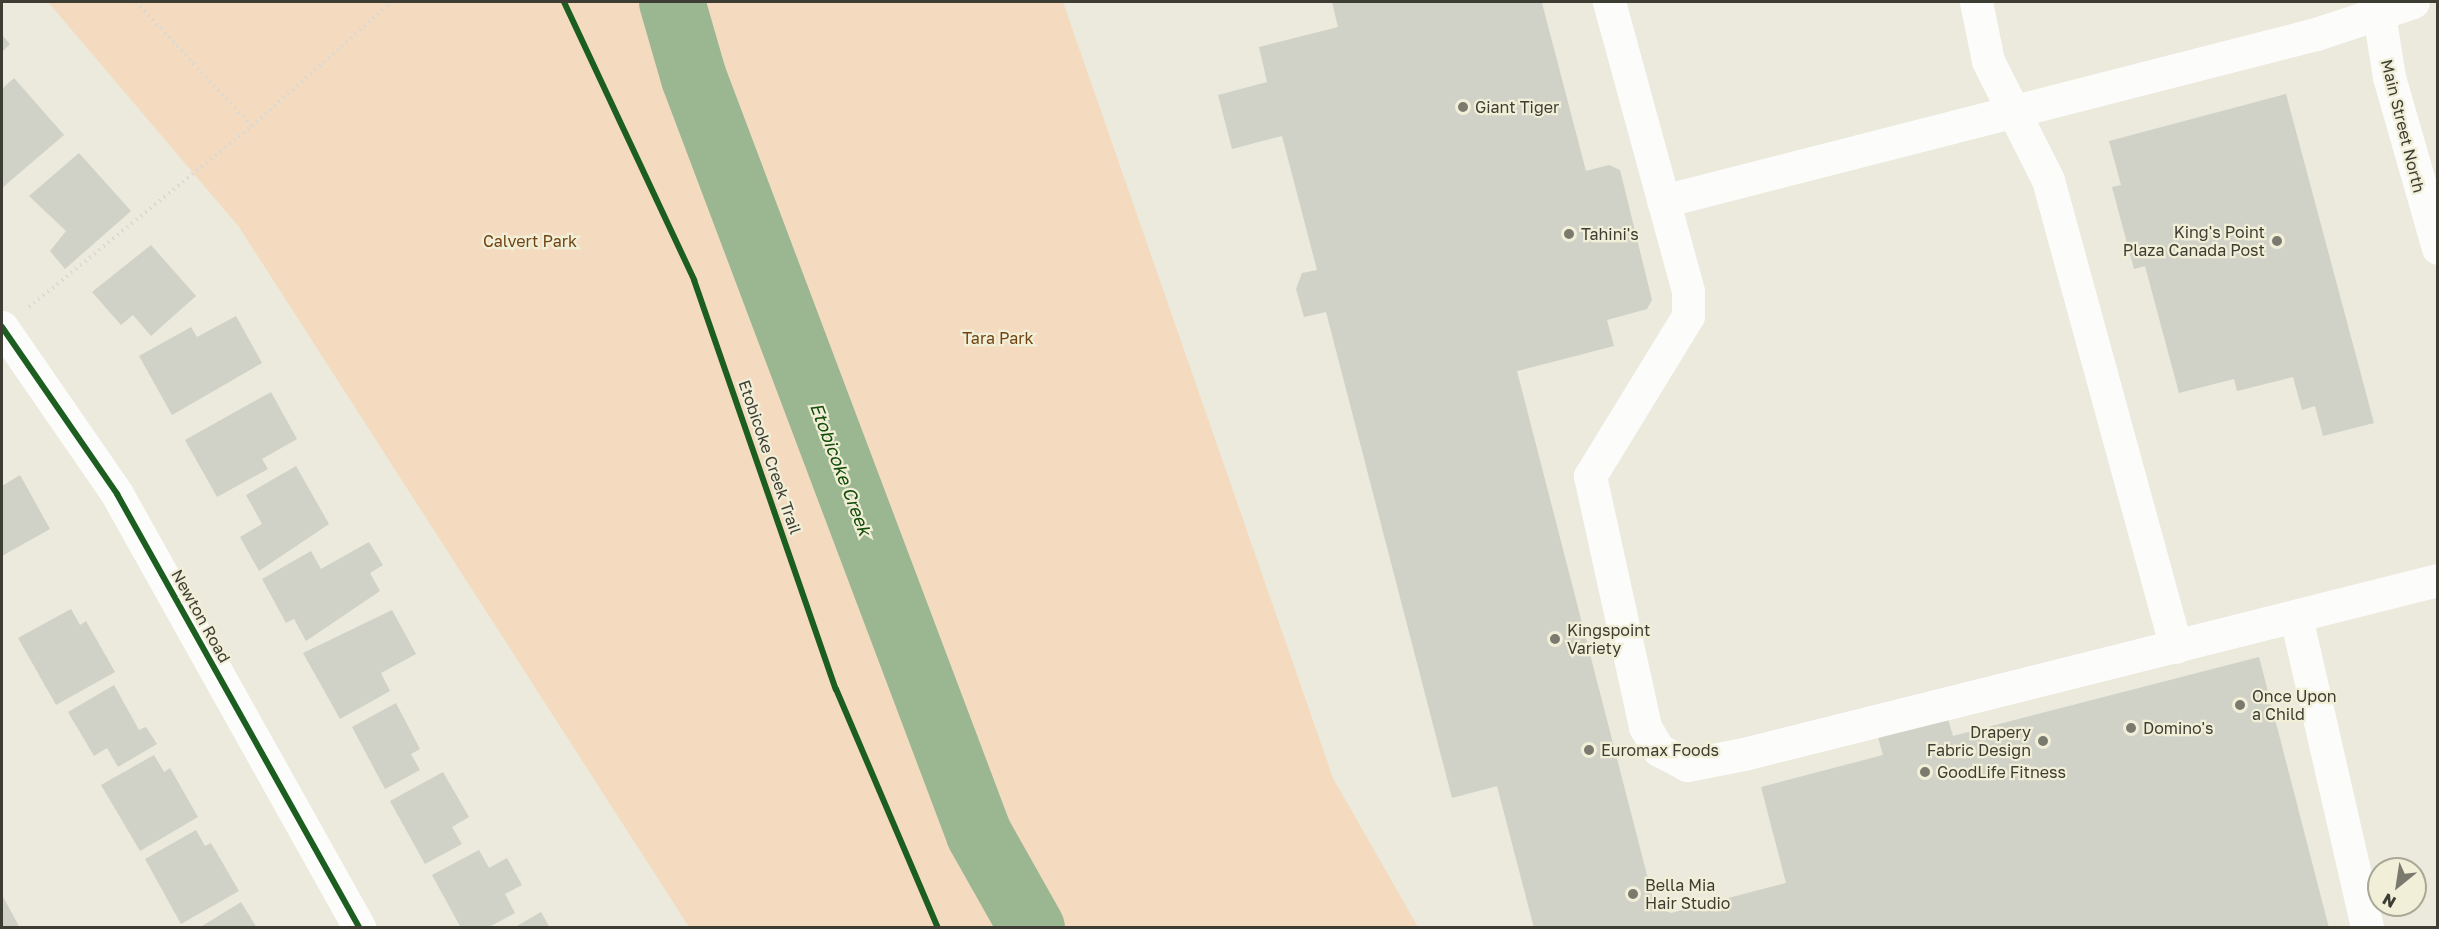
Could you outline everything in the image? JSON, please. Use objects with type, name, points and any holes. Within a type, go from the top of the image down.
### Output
[{"type":"street","points":[[1609,2],[1688,291],[1688,316],[1590,476],[1645,727],[1659,750],[1687,765],[1744,754],[2438,580]]},
{"type":"street","points":[[1976,2],[1988,61],[2048,180],[2176,647]]},
{"type":"street","points":[[1663,201],[2014,113],[2378,7],[2413,2]]},
{"type":"street","name":"Main Street North","points":[[2378,7],[2392,88],[2438,248]]},
{"type":"street","name":"Newton Road","points":[[2,328],[117,494],[360,927]]},
{"type":"street","points":[[2296,617],[2367,927]]},
{"type":"path","points":[[136,2],[252,126]]},
{"type":"path","points":[[2,328],[252,126],[391,2]]},
{"type":"green space","points":[[48,2],[1063,2],[1333,778],[1418,927],[689,927],[239,227]]},
{"type":"building","points":[[1332,2],[1542,3],[1586,171],[1609,165],[1620,170],[1652,300],[1647,309],[1607,320],[1614,346],[1517,371],[1655,906],[1671,913],[1786,883],[1761,787],[1883,755],[1878,737],[1948,719],[1953,736],[2259,657],[2329,928],[1534,928],[1497,786],[1452,798],[1326,312],[1304,317],[1296,289],[1302,273],[1317,270],[1282,136],[1232,149],[1218,95],[1267,82],[1259,47],[1338,27]]},
{"type":"building","points":[[2,35],[10,44],[2,52]]},
{"type":"building","points":[[14,78],[64,135],[2,188],[2,89]]},
{"type":"building","points":[[2286,94],[2374,423],[2323,436],[2315,406],[2302,410],[2293,377],[2237,391],[2234,379],[2179,393],[2145,266],[2134,269],[2112,187],[2121,185],[2109,141]]},
{"type":"building","points":[[79,153],[131,211],[65,269],[50,251],[66,231],[29,196]]},
{"type":"building","points":[[151,245],[196,296],[151,336],[133,315],[121,325],[92,292]]},
{"type":"building","points":[[236,316],[262,363],[172,415],[139,356],[191,327],[197,337]]},
{"type":"building","points":[[271,392],[297,439],[262,459],[268,469],[217,497],[185,440]]},
{"type":"building","points":[[296,466],[329,524],[259,571],[240,537],[262,524],[246,495]]},
{"type":"building","points":[[20,475],[50,529],[2,556],[2,486]]},
{"type":"building","points":[[369,542],[383,565],[370,573],[380,591],[306,641],[294,619],[286,623],[262,579],[311,551],[321,569]]},
{"type":"building","points":[[71,609],[80,625],[86,621],[115,672],[56,705],[18,638]]},
{"type":"building","points":[[392,610],[416,654],[381,673],[390,691],[340,719],[303,653]]},
{"type":"building","points":[[114,685],[139,730],[146,727],[157,744],[118,767],[107,748],[94,756],[68,712]]},
{"type":"building","points":[[396,703],[420,749],[411,754],[420,770],[385,789],[352,727]]},
{"type":"building","points":[[154,755],[164,772],[170,768],[198,817],[140,851],[101,785]]},
{"type":"building","points":[[443,772],[469,817],[452,827],[462,844],[425,864],[390,801]]},
{"type":"building","points":[[196,830],[205,846],[211,843],[239,891],[181,924],[145,859]]},
{"type":"building","points":[[479,850],[489,868],[507,858],[522,885],[505,894],[515,913],[487,928],[461,928],[432,875]]},
{"type":"building","points":[[2,895],[20,928],[2,928]]},
{"type":"building","points":[[241,902],[257,928],[199,928]]},
{"type":"building","points":[[541,912],[550,928],[514,928],[522,923]]},
{"type":"waterway","name":"Etobicoke Creek","points":[[672,2],[694,78],[979,834],[1032,928]]},
{"type":"cycle path","name":"Etobicoke Creek Trail","points":[[564,2],[694,280],[836,689],[938,928]]},
{"type":"cycle path","points":[[2,327],[117,494],[360,928]]},
{"type":"place","name":"Giant Tiger","points":[[1463,107]]},
{"type":"place","name":"Tahini's","points":[[1569,234]]},
{"type":"place","name":"King's Point Plaza Canada Post","points":[[2277,241]]},
{"type":"place","name":"Kingspoint Variety","points":[[1555,639]]},
{"type":"place","name":"Once Upon a Child","points":[[2240,705]]},
{"type":"place","name":"Domino's","points":[[2131,728]]},
{"type":"place","name":"Drapery Fabric Design","points":[[2043,741]]},
{"type":"place","name":"Euromax Foods","points":[[1589,750]]},
{"type":"place","name":"GoodLife Fitness","points":[[1925,772]]},
{"type":"place","name":"Bella Mia Hair Studio","points":[[1633,894]]},
{"type":"park label","name":"Calvert Park","points":[[530,241]]},
{"type":"park label","name":"Tara Park","points":[[998,338]]}]
